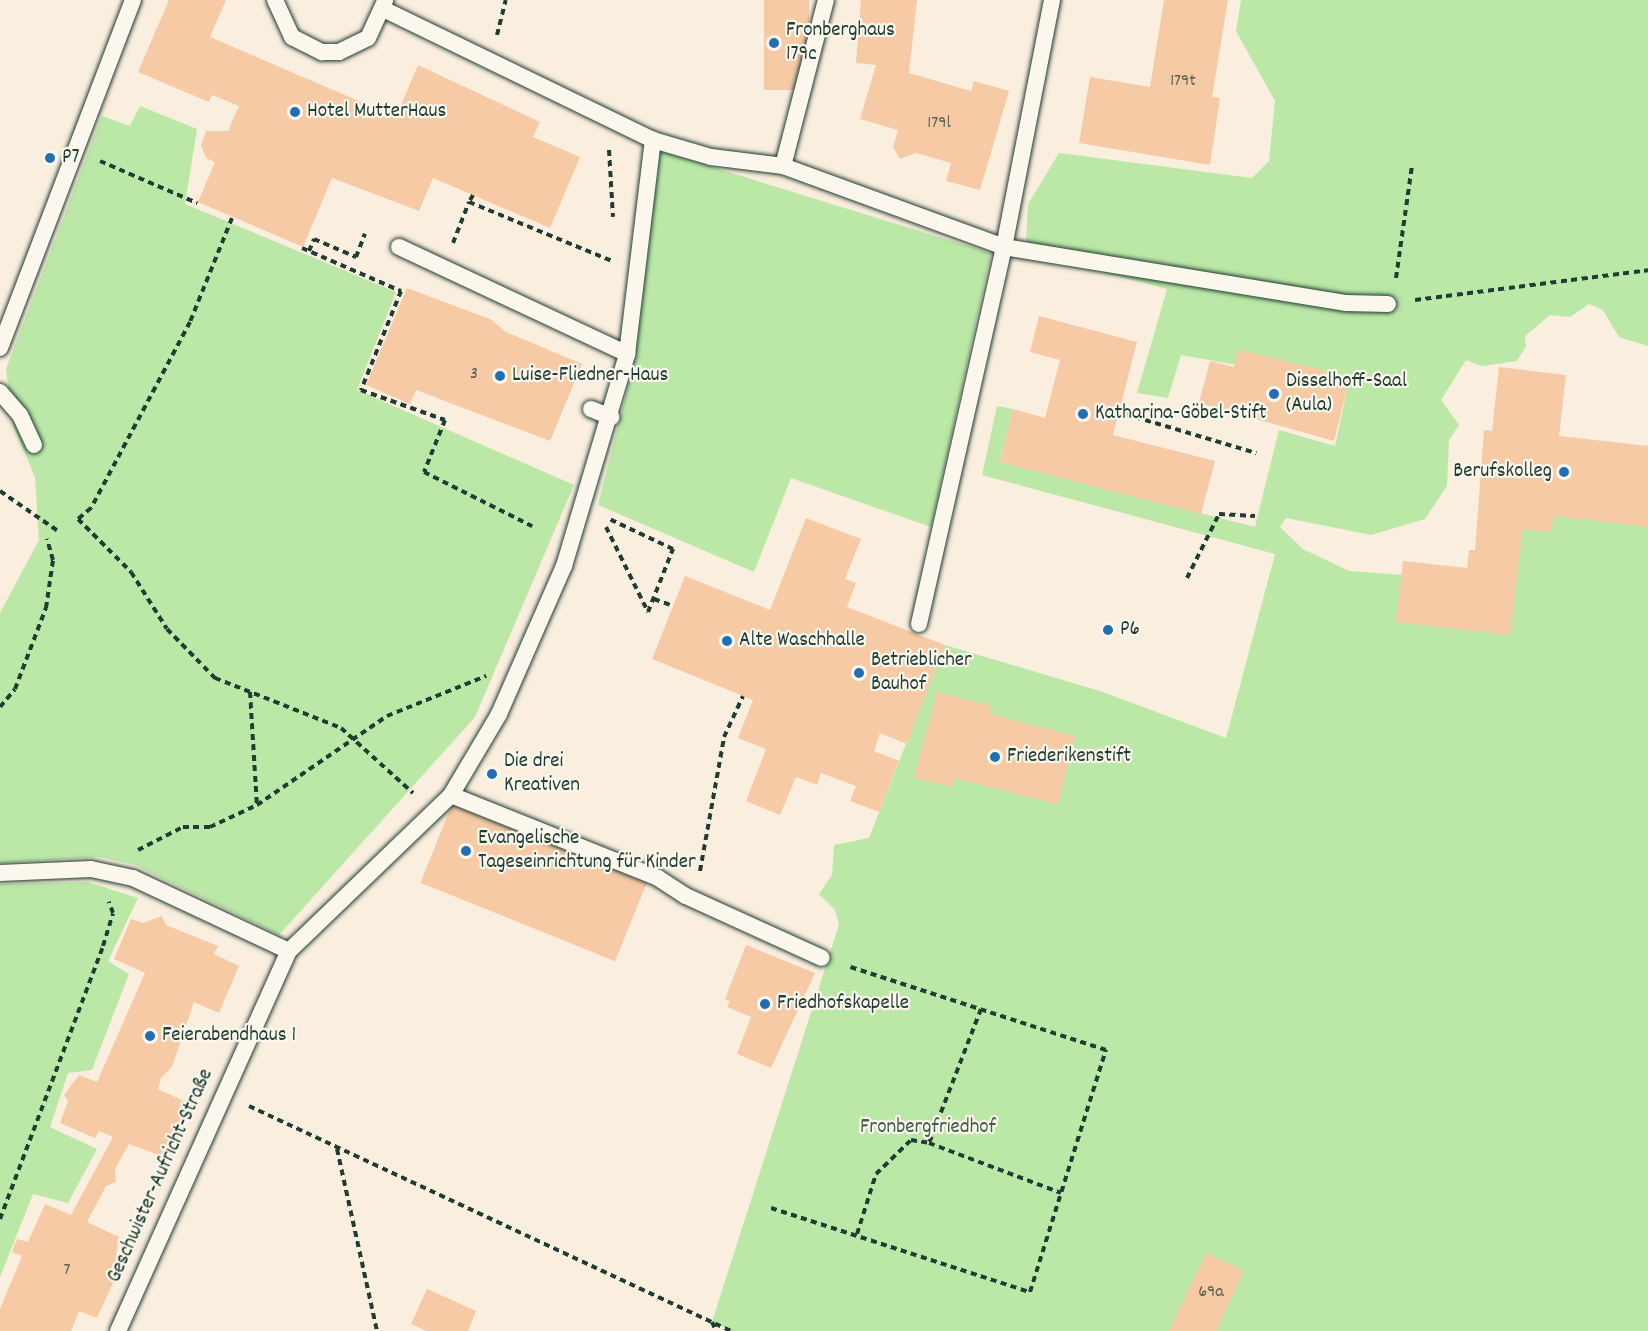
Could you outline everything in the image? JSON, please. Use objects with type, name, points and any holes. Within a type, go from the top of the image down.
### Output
[{"type":"lane","points":[[0,348],[78,151],[105,70],[133,0]]},
{"type":"lane","points":[[275,0],[292,37],[322,52],[361,42],[385,5],[653,140],[711,158],[783,166],[1004,247],[1346,303],[1388,304]]},
{"type":"lane","points":[[783,166],[826,0]]},
{"type":"lane","points":[[919,624],[1004,247],[1052,0]]},
{"type":"lane","name":"Geschwister-Aufricht-Straße","points":[[118,1331],[222,1093],[289,951],[451,795],[526,660],[587,500],[627,354],[653,140]]},
{"type":"lane","points":[[399,246],[627,354]]},
{"type":"lane","points":[[0,392],[20,415],[34,445]]},
{"type":"lane","points":[[591,409],[611,417]]},
{"type":"lane","points":[[451,795],[658,878],[686,896],[822,957]]},
{"type":"lane","points":[[0,873],[102,871],[133,878],[289,951]]},
{"type":"path","points":[[78,151],[197,203]]},
{"type":"path","points":[[1412,166],[1403,257],[1388,304],[1648,270]]},
{"type":"path","points":[[465,213],[472,195]]},
{"type":"path","points":[[470,202],[612,262]]},
{"type":"path","points":[[231,218],[190,322],[91,507],[78,519],[131,572],[167,629],[215,678],[294,706],[352,738],[433,812]]},
{"type":"path","points":[[309,251],[314,239],[357,257],[365,234]]},
{"type":"path","points":[[302,248],[401,291],[361,390],[445,420],[424,472],[532,526]]},
{"type":"path","points":[[1125,414],[1256,453]]},
{"type":"path","points":[[0,491],[58,531]]},
{"type":"path","points":[[1187,578],[1219,514],[1256,516]]},
{"type":"path","points":[[599,515],[673,549],[654,599],[648,612],[599,515]]},
{"type":"path","points":[[0,707],[15,689],[46,608],[53,560],[47,539]]},
{"type":"path","points":[[654,599],[673,606]]},
{"type":"path","points":[[102,871],[183,827],[210,827],[258,805],[387,716],[526,660]]},
{"type":"path","points":[[250,692],[258,805]]},
{"type":"path","points":[[700,871],[724,737],[743,696]]},
{"type":"path","points":[[0,1219],[113,913]]},
{"type":"path","points":[[771,1208],[1030,1292],[1106,1050],[822,957]]},
{"type":"path","points":[[929,1143],[981,1009]]},
{"type":"path","points":[[222,1093],[337,1149],[731,1331]]},
{"type":"path","points":[[857,1234],[876,1174],[911,1140],[929,1143],[1061,1193]]},
{"type":"path","points":[[337,1149],[377,1331]]},
{"type":"path","points":[[712,1322],[716,1331]]},
{"type":"green space","name":"Fronbergfriedhof","points":[[1241,0],[1648,0],[1648,346],[1619,337],[1603,310],[1589,304],[1570,317],[1550,315],[1525,336],[1526,346],[1517,361],[1482,366],[1466,360],[1441,400],[1459,425],[1449,440],[1447,486],[1425,519],[1371,535],[1286,518],[1280,527],[1303,549],[1349,571],[1404,575],[1476,569],[1552,450],[1648,457],[1648,1331],[731,1331],[712,1322],[839,925],[835,910],[819,894],[832,875],[834,845],[869,838],[945,645],[1103,692],[1226,738],[1275,554],[982,475],[997,406],[1013,409],[1000,462],[1255,527],[1279,430],[1335,446],[1348,385],[1181,355],[1168,398],[1137,393],[1167,289],[1032,254],[1026,239],[1028,204],[1059,153],[1252,178],[1269,161],[1275,101],[1236,31]]},
{"type":"green space","points":[[140,106],[197,129],[185,204],[396,292],[357,390],[574,485],[475,717],[279,935],[135,865],[98,857],[0,863],[0,613],[39,540],[35,477],[13,425],[6,369],[102,116],[130,126]]},
{"type":"green space","points":[[660,151],[991,253],[931,527],[791,478],[754,572],[598,505],[636,355]]},
{"type":"green space","points":[[88,882],[138,898],[108,961],[129,974],[92,1070],[68,1073],[50,1127],[97,1149],[68,1203],[33,1194],[0,1277],[0,884]]},
{"type":"building","points":[[169,0],[226,0],[210,37],[396,117],[418,65],[540,122],[533,137],[580,157],[550,228],[433,178],[419,211],[332,178],[303,247],[198,202],[215,162],[206,158],[201,145],[206,131],[228,131],[239,106],[212,95],[209,102],[138,72]]},
{"type":"building","name":"Fronberghaus 179c","points":[[764,0],[809,0],[809,90],[764,90]]},
{"type":"building","points":[[861,0],[917,0],[909,73],[971,91],[974,81],[1009,91],[980,190],[946,181],[951,163],[916,153],[900,159],[893,147],[898,130],[860,119],[876,65],[856,63]]},
{"type":"building","points":[[1164,0],[1228,0],[1212,97],[1220,98],[1210,165],[1079,143],[1090,77],[1150,87]]},
{"type":"building","name":"Luise-Fliedner-Haus","points":[[407,288],[490,319],[506,332],[582,364],[550,441],[416,390],[410,404],[366,385]]},
{"type":"building","name":"Katharina-Göbel-Stift","points":[[1039,316],[1137,342],[1113,435],[1215,461],[1201,514],[1000,462],[1013,409],[1045,418],[1060,360],[1030,352]]},
{"type":"building","name":"Disselhoff-Saal (Aula)","points":[[1238,349],[1350,377],[1334,441],[1199,403],[1210,361],[1234,367]]},
{"type":"building","name":"Berufskolleg","points":[[1499,367],[1566,375],[1559,436],[1648,446],[1648,527],[1554,516],[1551,532],[1523,529],[1510,635],[1396,622],[1403,561],[1467,568],[1469,550],[1475,550],[1484,430],[1492,431]]},
{"type":"building","name":"Betrieblicher Bauhof","points":[[806,518],[861,539],[845,579],[856,583],[847,607],[945,645],[907,744],[880,733],[874,751],[899,761],[879,812],[850,801],[856,786],[821,773],[817,785],[796,777],[780,815],[746,801],[766,749],[738,738],[753,700],[652,659],[685,576],[770,610]]},
{"type":"building","name":"Friederikenstift","points":[[937,692],[992,706],[990,714],[1075,736],[1058,804],[954,778],[952,787],[914,778]]},
{"type":"building","points":[[453,802],[648,881],[615,961],[420,883]]},
{"type":"building","points":[[162,916],[166,925],[218,946],[214,954],[239,966],[219,1013],[194,1002],[172,1067],[161,1078],[158,1089],[188,1103],[164,1157],[129,1144],[115,1169],[116,1182],[106,1186],[87,1222],[119,1237],[116,1256],[124,1259],[97,1318],[79,1311],[71,1331],[0,1331],[0,1309],[22,1256],[12,1252],[17,1239],[28,1242],[45,1204],[71,1215],[113,1137],[99,1131],[95,1138],[60,1123],[68,1101],[64,1095],[79,1075],[97,1082],[145,973],[114,959],[131,919],[143,923]]},
{"type":"building","name":"Friedhofskapelle","points":[[746,945],[815,973],[771,1068],[737,1054],[751,1017],[727,1007],[730,1001],[725,999]]},
{"type":"building","points":[[1206,1253],[1244,1271],[1216,1331],[1169,1331]]},
{"type":"building","points":[[427,1289],[476,1311],[468,1331],[427,1331],[411,1324]]},
{"type":"place","name":"Fronberghaus 179c","points":[[774,43]]},
{"type":"place","name":"Hotel MutterHaus","points":[[295,112]]},
{"type":"place","name":"P7","points":[[50,158]]},
{"type":"place","name":"Luise-Fliedner-Haus","points":[[500,376]]},
{"type":"place","name":"Disselhoff-Saal (Aula)","points":[[1274,394]]},
{"type":"place","name":"Katharina-Göbel-Stift","points":[[1083,414]]},
{"type":"place","name":"Berufskolleg","points":[[1564,472]]},
{"type":"place","name":"P6","points":[[1108,630]]},
{"type":"place","name":"Alte Waschhalle","points":[[727,641]]},
{"type":"place","name":"Betrieblicher Bauhof","points":[[859,673]]},
{"type":"place","name":"Friederikenstift","points":[[995,757]]},
{"type":"place","name":"Die drei Kreativen","points":[[492,774]]},
{"type":"place","name":"Evangelische Tageseinrichtung für Kinder","points":[[466,851]]},
{"type":"place","name":"Friedhofskapelle","points":[[765,1004]]},
{"type":"place","name":"Feierabendhaus 1","points":[[150,1036]]}]
